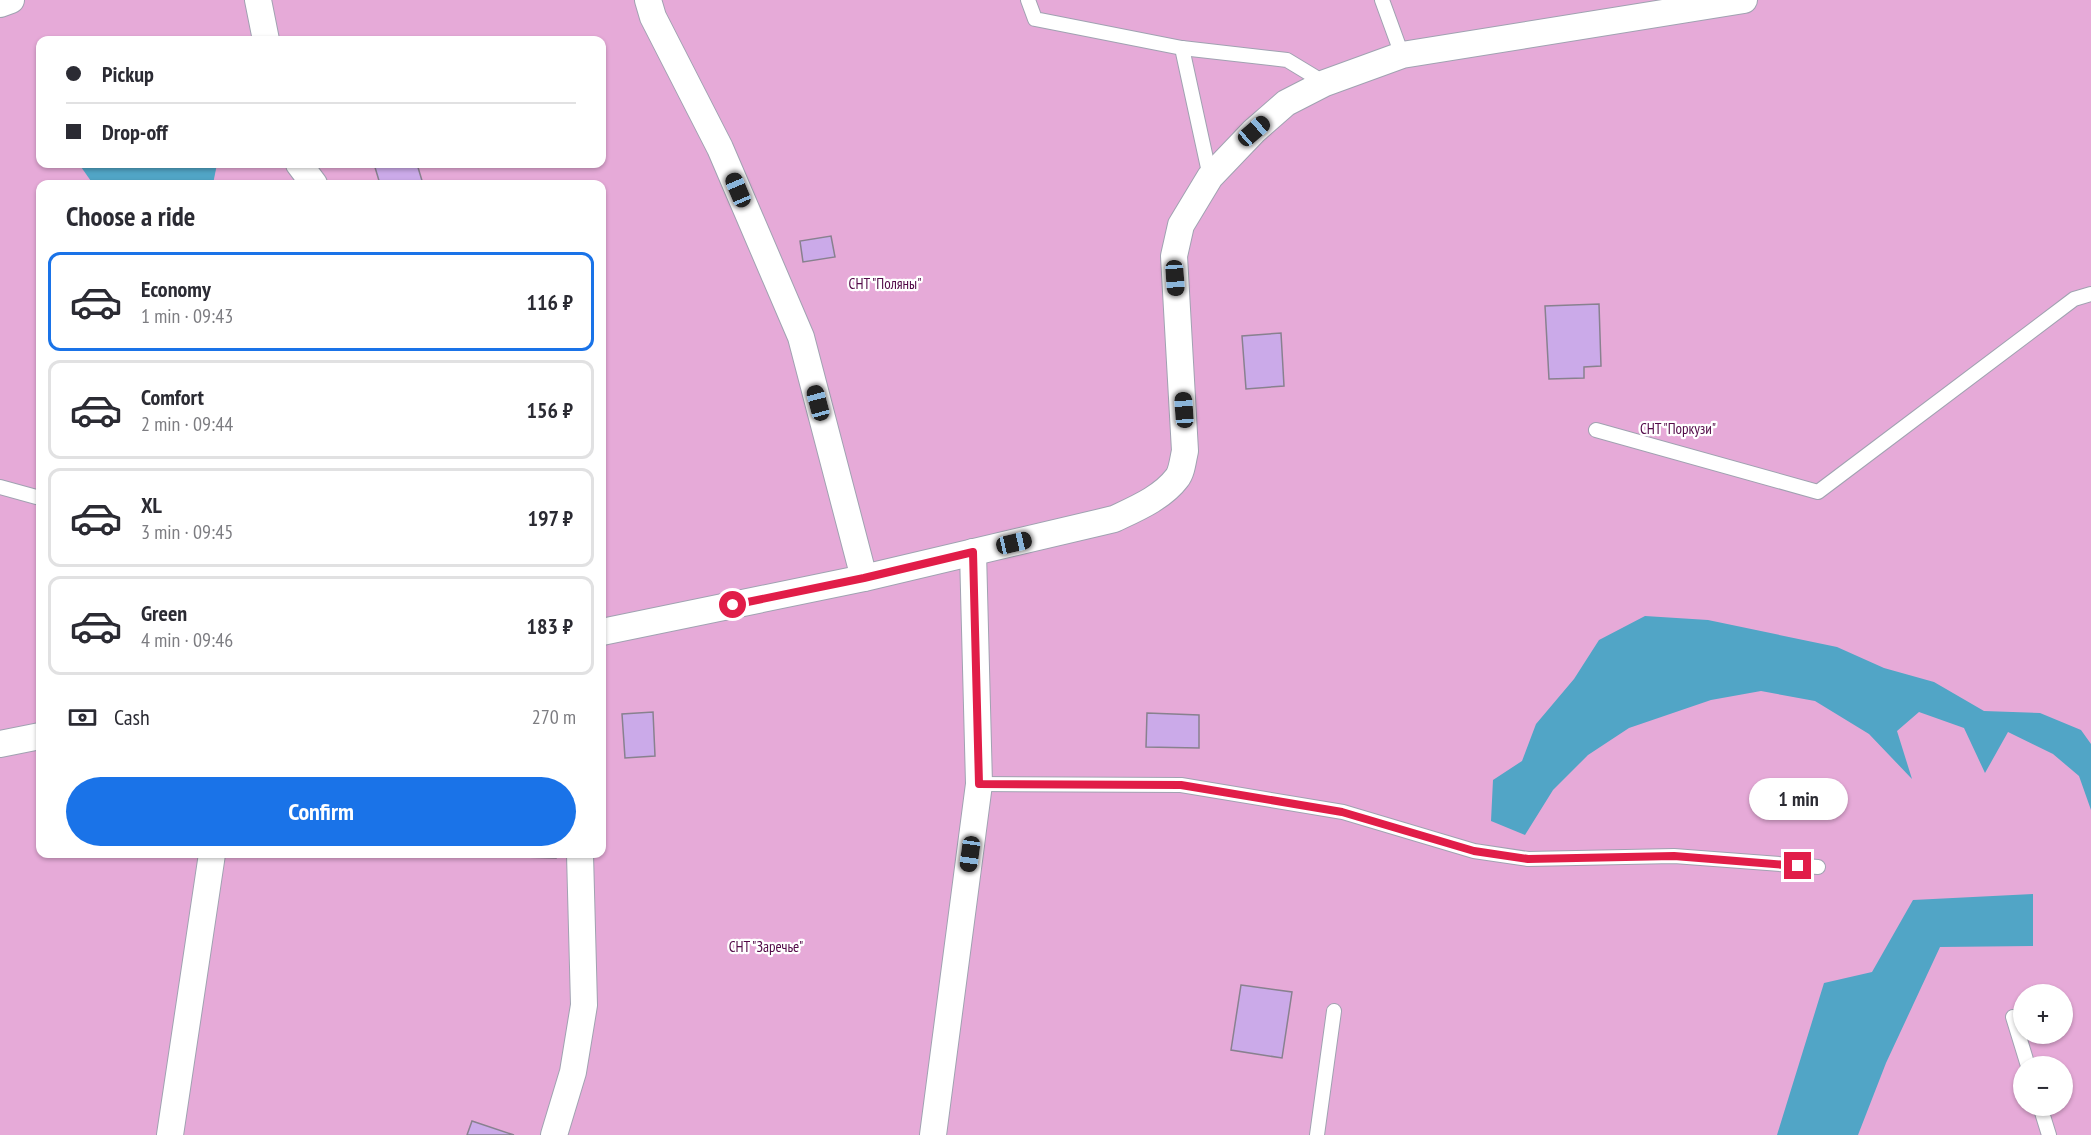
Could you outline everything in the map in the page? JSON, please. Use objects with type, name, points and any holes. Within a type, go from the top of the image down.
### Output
[{"type":"street","points":[[0,4],[11,0]]},
{"type":"street","points":[[258,0],[265,36]]},
{"type":"street","points":[[648,0],[653,17],[720,147],[801,337],[864,578]]},
{"type":"street","points":[[606,631],[864,578],[1114,519],[1160,494],[1179,477],[1185,451],[1174,256],[1180,225],[1210,177],[1254,131],[1286,103],[1325,83],[1402,55],[1744,0]]},
{"type":"street","points":[[933,1135],[979,784],[973,552]]},
{"type":"street","points":[[0,744],[36,737]]},
{"type":"street","points":[[170,1135],[211,858]]},
{"type":"street","points":[[554,1135],[573,1072],[584,1005],[580,858]]},
{"type":"lane","points":[[1028,0],[1035,19],[1182,48],[1287,60],[1325,83]]},
{"type":"lane","points":[[1382,0],[1402,55]]},
{"type":"lane","points":[[1182,48],[1210,177]]},
{"type":"lane","points":[[1596,430],[1818,492],[2074,300],[2091,294]]},
{"type":"lane","points":[[0,487],[36,497]]},
{"type":"lane","points":[[979,784],[1181,785],[1342,812],[1474,851],[1528,859],[1674,856],[1818,867]]},
{"type":"lane","points":[[1317,1135],[1334,1011]]},
{"type":"lane","points":[[2043,1116],[2049,1135]]},
{"type":"green space","points":[[0,0],[2091,0],[2091,1135],[0,1135]]},
{"type":"water","points":[[82,168],[216,168],[214,180],[90,180]]},
{"type":"water","points":[[1645,616],[1708,620],[1837,647],[1884,668],[1934,682],[1984,711],[2040,713],[2081,730],[2091,744],[2091,810],[2079,776],[2053,754],[2008,732],[1985,773],[1964,728],[1919,712],[1897,731],[1912,779],[1869,734],[1815,701],[1761,691],[1711,700],[1629,728],[1588,755],[1553,790],[1525,835],[1491,821],[1493,780],[1522,761],[1536,724],[1574,679],[1599,640]]},
{"type":"water","points":[[2033,894],[2033,946],[1940,947],[1886,1063],[1858,1135],[1777,1135],[1824,983],[1872,972],[1913,900]]},
{"type":"building","points":[[375,168],[418,168],[422,180],[379,180]]},
{"type":"building","points":[[831,236],[835,257],[803,262],[800,241]]},
{"type":"building","points":[[1599,304],[1601,366],[1584,367],[1584,378],[1549,379],[1545,306]]},
{"type":"building","points":[[1281,333],[1284,386],[1246,389],[1242,336]]},
{"type":"building","points":[[653,712],[655,756],[625,758],[622,714]]},
{"type":"building","points":[[1147,713],[1199,715],[1199,748],[1146,747]]},
{"type":"building","points":[[1241,985],[1292,992],[1282,1058],[1231,1050]]},
{"type":"building","points":[[472,1121],[514,1135],[467,1135]]},
{"type":"route","points":[[733,605],[864,578],[973,552],[979,784],[1181,785],[1342,812],[1474,851],[1528,859],[1674,856],[1798,866]]},
{"type":"park label","name":"СНТ \"Поляны\"","points":[[885,283]]},
{"type":"park label","name":"СНТ \"Поркузи\"","points":[[1678,428]]},
{"type":"park label","name":"СНТ \"Заречье\"","points":[[766,946]]}]
